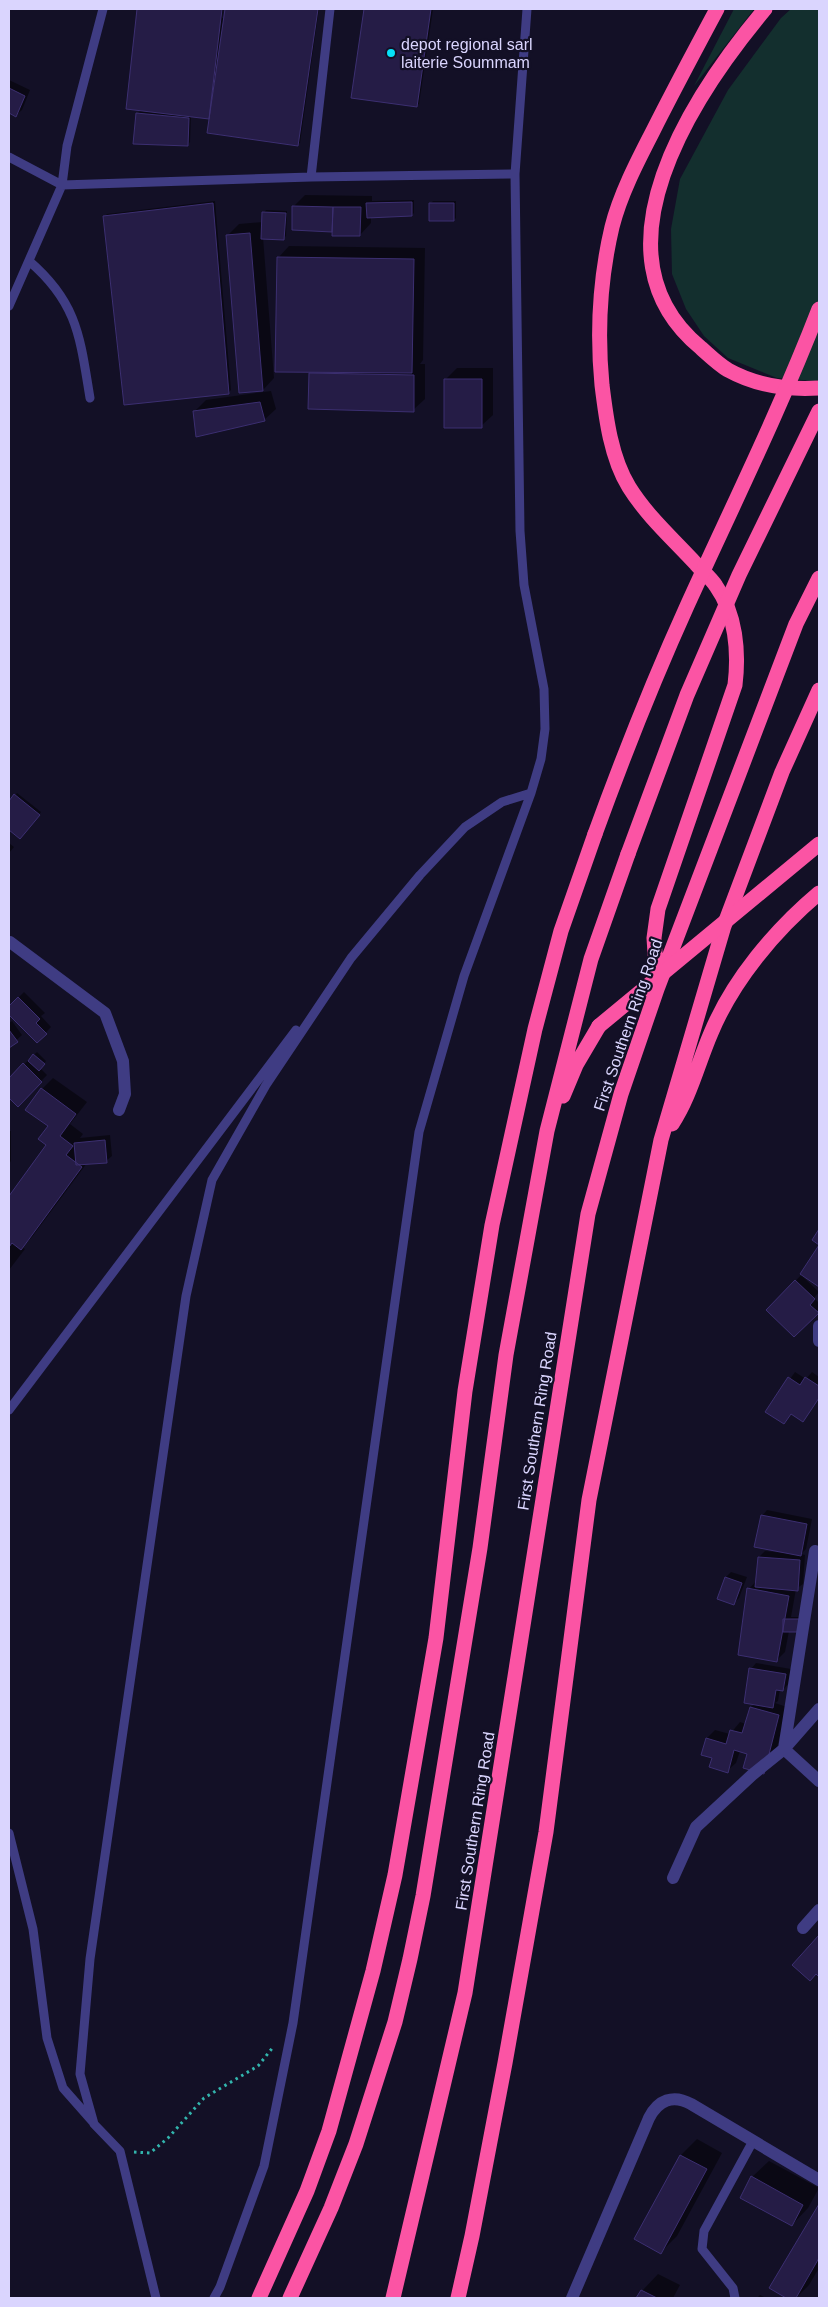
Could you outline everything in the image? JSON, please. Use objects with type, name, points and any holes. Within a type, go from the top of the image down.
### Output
[{"type":"highway","points":[[657,989],[654,938],[658,909],[735,685],[738,663],[735,635],[728,609],[717,587],[648,513],[628,485],[614,451],[604,400],[599,350],[602,300],[612,226],[626,188],[662,112],[717,9]]},
{"type":"highway","points":[[765,9],[726,58],[683,128],[661,177],[650,234],[653,271],[662,300],[687,337],[727,369],[759,383],[798,389],[819,388]]},
{"type":"highway","points":[[259,2298],[307,2191],[329,2132],[373,1972],[394,1875],[435,1647],[465,1391],[494,1216],[535,1029],[561,931],[635,726],[691,598],[776,414],[819,309]]},
{"type":"highway","points":[[290,2298],[331,2208],[356,2144],[392,2030],[410,1959],[423,1896],[478,1558],[506,1355],[547,1132],[591,959],[691,686],[740,575],[819,411]]},
{"type":"highway","name":"First Southern Ring Road","points":[[393,2298],[465,1993],[522,1646],[565,1351],[588,1214],[621,1094],[657,989],[796,624],[819,578]]},
{"type":"highway","points":[[458,2298],[502,2082],[546,1832],[589,1500],[661,1140],[724,926],[782,772],[819,690]]},
{"type":"highway","points":[[547,1132],[576,1065],[599,1026],[819,844]]},
{"type":"highway","points":[[661,1140],[675,1120],[687,1096],[711,1032],[731,996],[754,962],[777,934],[819,893]]},
{"type":"street","points":[[9,942],[104,1013],[123,1061],[124,1094],[120,1110]]},
{"type":"street","points":[[819,1326],[819,1341]]},
{"type":"street","points":[[784,1749],[815,1551]]},
{"type":"street","points":[[673,1878],[696,1827],[752,1775],[784,1749],[819,1709]]},
{"type":"street","points":[[784,1749],[819,1781]]},
{"type":"street","points":[[803,1928],[819,1910]]},
{"type":"street","points":[[572,2298],[649,2118],[659,2104],[666,2100],[683,2100],[819,2180]]},
{"type":"lane","points":[[9,306],[62,185],[67,146],[103,9]]},
{"type":"lane","points":[[311,177],[330,9]]},
{"type":"lane","points":[[214,2298],[220,2287],[264,2166],[293,2023],[419,1132],[464,976],[541,759],[545,729],[544,689],[524,585],[520,531],[515,174],[527,9]]},
{"type":"lane","points":[[9,157],[62,185],[311,177],[515,174]]},
{"type":"lane","points":[[29,261],[58,290],[70,310],[80,339],[90,398]]},
{"type":"lane","points":[[9,1410],[153,1216],[351,958],[420,875],[465,827],[502,802],[530,793]]},
{"type":"lane","points":[[94,2124],[80,2074],[90,1959],[186,1296],[212,1180],[266,1085],[351,958]]},
{"type":"lane","points":[[9,1833],[33,1929],[47,2038],[62,2088],[120,2151],[156,2298]]},
{"type":"lane","points":[[735,2298],[733,2288],[702,2248],[704,2231],[753,2141]]},
{"type":"path","points":[[120,2151],[150,2153],[168,2138],[204,2098],[258,2066],[275,2044]]},
{"type":"green space","points":[[734,9],[754,9],[694,86]]},
{"type":"green space","points":[[791,9],[819,9],[819,380],[815,381],[777,378],[728,358],[704,336],[686,309],[672,274],[671,229],[680,179],[728,90],[781,18]]},
{"type":"building","points":[[137,9],[222,9],[209,119],[126,109]]},
{"type":"building","points":[[225,9],[318,9],[298,146],[207,133]]},
{"type":"building","name":"depot regional sarl laiterie Soummam","points":[[364,9],[431,9],[417,107],[351,98]]},
{"type":"building","points":[[9,88],[25,96],[16,117],[9,113]]},
{"type":"building","points":[[136,113],[189,118],[188,146],[133,144]]},
{"type":"building","points":[[412,202],[412,216],[367,218],[366,203]]},
{"type":"building","points":[[213,203],[229,394],[124,405],[103,216]]},
{"type":"building","points":[[429,203],[454,203],[454,221],[429,221]]},
{"type":"building","points":[[292,206],[333,207],[332,232],[292,230]]},
{"type":"building","points":[[333,207],[361,207],[360,236],[332,236]]},
{"type":"building","points":[[262,212],[286,213],[284,240],[261,239]]},
{"type":"building","points":[[250,233],[263,391],[239,393],[226,235]]},
{"type":"building","points":[[277,257],[414,259],[412,373],[275,372]]},
{"type":"building","points":[[309,373],[414,375],[414,412],[308,409]]},
{"type":"building","points":[[444,379],[482,379],[482,428],[444,428]]},
{"type":"building","points":[[260,402],[265,421],[196,437],[193,411]]},
{"type":"building","points":[[14,794],[40,815],[20,839],[9,830],[9,801]]},
{"type":"building","points":[[18,997],[40,1019],[36,1023],[47,1034],[37,1043],[9,1015],[9,1006]]},
{"type":"building","points":[[9,1030],[18,1042],[9,1048]]},
{"type":"building","points":[[33,1054],[45,1064],[39,1071],[28,1061]]},
{"type":"building","points":[[23,1063],[42,1082],[18,1107],[9,1098],[9,1078]]},
{"type":"building","points":[[41,1088],[76,1114],[60,1136],[73,1146],[66,1155],[82,1167],[21,1250],[12,1243],[9,1247],[9,1196],[46,1145],[38,1139],[48,1126],[25,1110]]},
{"type":"building","points":[[105,1140],[107,1163],[76,1165],[74,1143]]},
{"type":"building","points":[[819,1229],[819,1245],[812,1240]]},
{"type":"building","points":[[819,1245],[819,1287],[800,1274]]},
{"type":"building","points":[[795,1280],[815,1299],[810,1305],[819,1313],[794,1337],[766,1310]]},
{"type":"building","points":[[788,1377],[800,1385],[805,1377],[819,1386],[819,1398],[803,1422],[791,1414],[784,1424],[765,1412]]},
{"type":"building","points":[[761,1515],[807,1524],[801,1556],[754,1547]]},
{"type":"building","points":[[758,1557],[800,1560],[798,1591],[755,1587]]},
{"type":"building","points":[[725,1577],[742,1583],[734,1605],[717,1599]]},
{"type":"building","points":[[747,1588],[789,1596],[777,1662],[738,1655]]},
{"type":"building","points":[[783,1619],[799,1619],[799,1632],[783,1632]]},
{"type":"building","points":[[749,1668],[786,1674],[783,1691],[776,1690],[773,1708],[744,1703]]},
{"type":"building","points":[[750,1707],[779,1715],[764,1774],[743,1768],[747,1754],[734,1750],[728,1773],[709,1767],[712,1758],[701,1755],[706,1738],[726,1744],[730,1730],[742,1733]]},
{"type":"building","points":[[819,1935],[819,1977],[816,1974],[810,1981],[792,1965]]},
{"type":"building","points":[[680,2155],[707,2169],[661,2254],[634,2239]]},
{"type":"building","points":[[751,2176],[803,2205],[792,2226],[740,2198]]},
{"type":"building","points":[[819,2204],[819,2258],[796,2298],[786,2298],[769,2288]]},
{"type":"building","points":[[641,2290],[657,2298],[636,2298]]},
{"type":"place","name":"depot regional sarl laiterie Soummam","points":[[391,53]]}]
